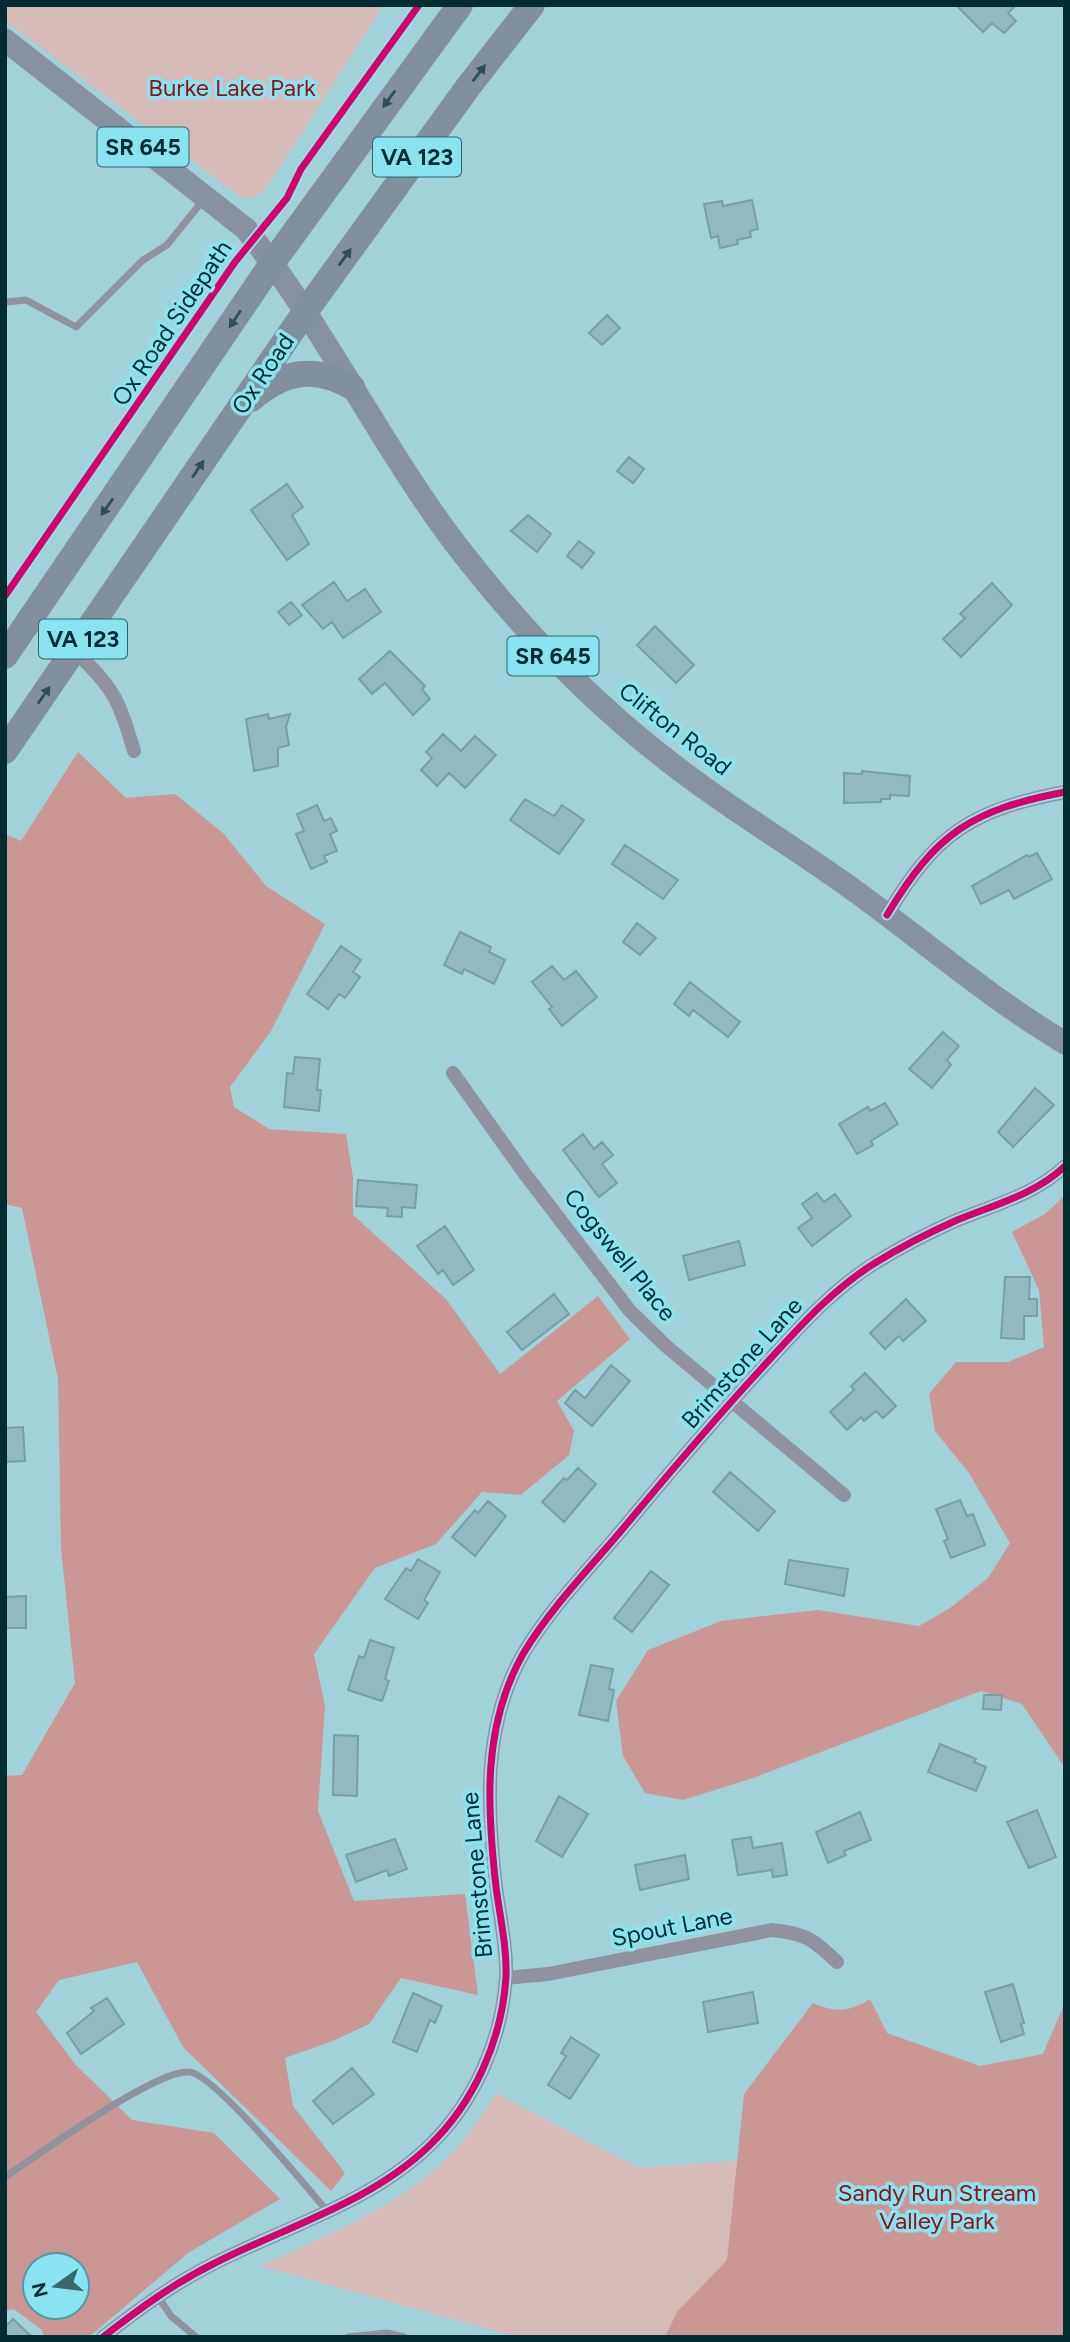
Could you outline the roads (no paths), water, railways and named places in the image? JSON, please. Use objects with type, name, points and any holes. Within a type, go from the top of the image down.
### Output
[{"type":"highway","name":"VA 123","points":[[5,656],[273,262],[460,5]]},
{"type":"highway","name":"Ox Road","points":[[5,751],[305,312],[468,87],[533,5]]},
{"type":"highway","points":[[237,412],[269,387],[302,373],[327,374],[352,387]]},
{"type":"main road","name":"SR 645","points":[[5,40],[207,196],[246,229],[273,262]]},
{"type":"main road","name":"Clifton Road","points":[[273,262],[455,543],[527,628],[602,706],[690,777],[1065,1042]]},
{"type":"street","points":[[75,651],[110,685],[120,704],[134,751]]},
{"type":"street","points":[[887,915],[910,878],[953,832],[993,809],[1065,792]]},
{"type":"street","name":"Cogswell Place","points":[[453,1073],[525,1174],[630,1311],[666,1346],[844,1495]]},
{"type":"street","name":"Brimstone Lane","points":[[103,2337],[157,2295],[216,2262],[327,2211],[411,2162],[446,2128],[468,2096],[488,2056],[499,2022],[506,1978],[487,1781],[493,1738],[508,1688],[523,1655],[545,1622],[732,1401],[809,1316],[850,1280],[924,1235],[1019,1197],[1065,1166]]},
{"type":"street","name":"Spout Lane","points":[[506,1978],[548,1974],[772,1930],[796,1932],[812,1939],[837,1962]]},
{"type":"lane","points":[[5,302],[26,300],[76,327],[143,260],[167,245],[207,196]]},
{"type":"lane","points":[[5,2176],[88,2120],[161,2080],[191,2071],[201,2076],[248,2122],[327,2211]]},
{"type":"lane","points":[[157,2295],[171,2316],[196,2337]]},
{"type":"lane","points":[[348,2337],[387,2333],[404,2337]]},
{"type":"park label","name":"Burke Lake Park","points":[[232,88]]},
{"type":"park label","name":"Sandy Run Stream Valley Park","points":[[937,2207]]}]
